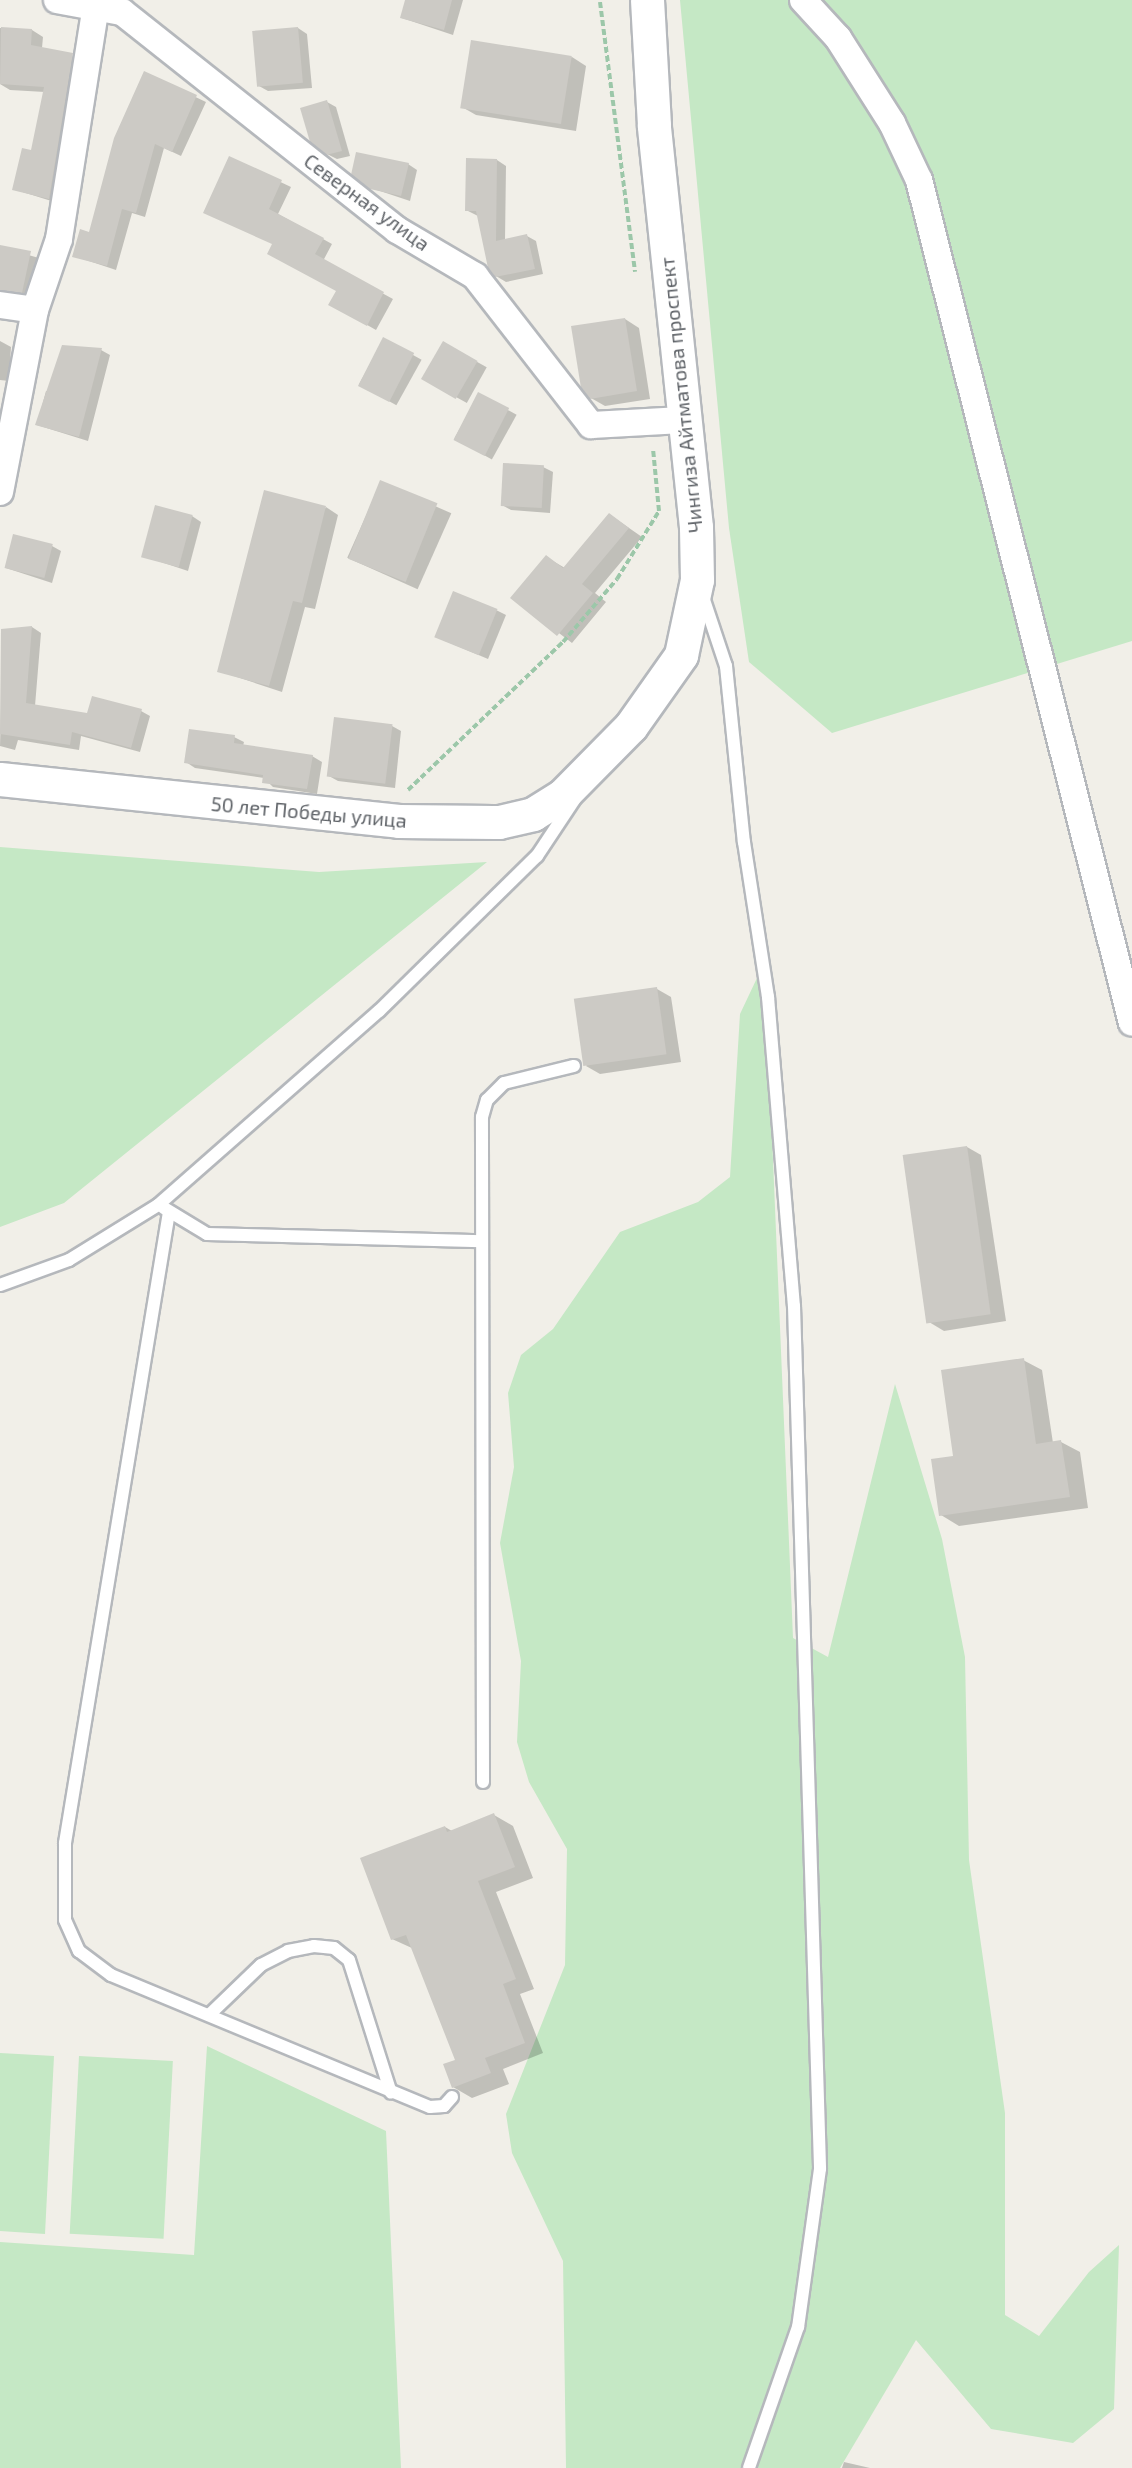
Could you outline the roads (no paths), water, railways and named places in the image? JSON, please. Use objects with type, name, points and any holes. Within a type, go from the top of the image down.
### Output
[{"type":"main road","name":"Чингиза Айтматова проспект","points":[[600,762],[664,683],[681,655],[697,580],[696,526],[683,420],[654,124],[647,0]]},
{"type":"main road","name":"50 лет Победы улица","points":[[0,779],[180,800],[462,824],[499,822],[533,814],[562,796],[600,762]]},
{"type":"street","name":"Северная улица","points":[[57,0],[97,3],[122,12],[397,230],[475,276],[591,425],[683,420]]},
{"type":"street","points":[[803,0],[838,38],[892,123],[919,180],[1132,1023]]},
{"type":"street","points":[[0,492],[35,310],[59,239],[97,3]]},
{"type":"street","points":[[0,304],[35,310]]},
{"type":"lane","points":[[697,580],[726,666],[744,842],[768,997],[794,1306],[820,2169],[798,2327],[748,2468]]},
{"type":"lane","points":[[0,1286],[69,1260],[158,1205],[380,1011],[537,856],[600,762]]},
{"type":"lane","points":[[483,1782],[482,1117],[487,1100],[504,1083],[574,1066]]},
{"type":"lane","points":[[158,1205],[207,1234],[482,1241]]},
{"type":"lane","points":[[169,1212],[65,1843],[63,1888],[65,1920],[80,1951],[111,1975],[391,2093],[430,2107],[444,2106],[452,2097]]},
{"type":"lane","points":[[209,2015],[261,1965],[288,1951],[314,1946],[334,1948],[349,1960],[391,2093]]}]
